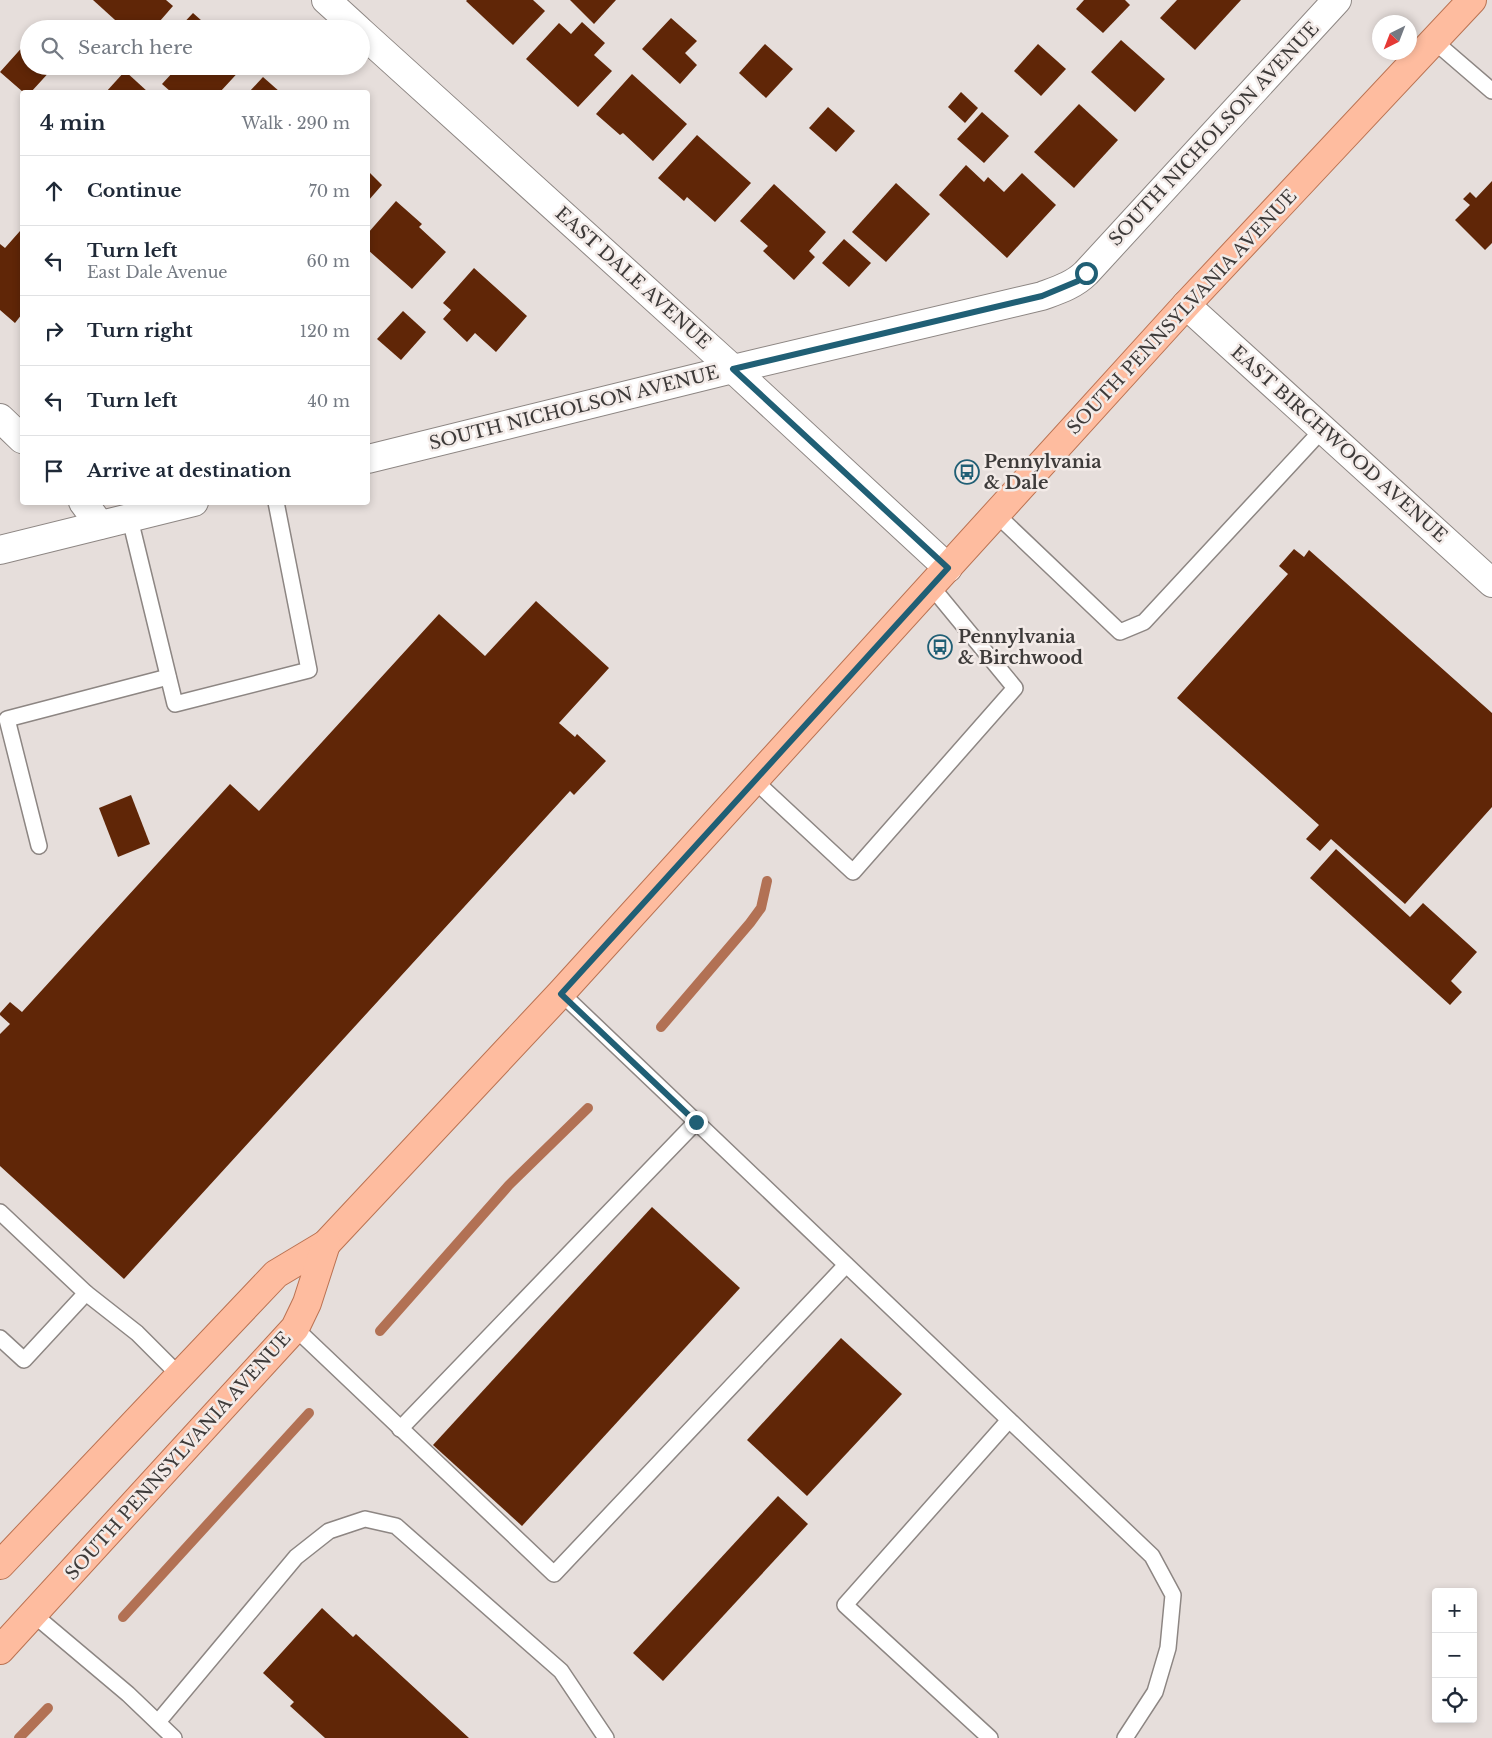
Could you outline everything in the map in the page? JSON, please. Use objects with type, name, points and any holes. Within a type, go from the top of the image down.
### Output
[{"type":"main road","name":"SOUTH PENNSYLVANIA AVENUE","points":[[0,1565],[276,1274],[326,1244],[561,994],[1186,305],[1472,0]]},
{"type":"main road","name":"SOUTH PENNSYLVANIA AVENUE","points":[[0,1650],[295,1328],[307,1303],[326,1244]]},
{"type":"street","points":[[326,0],[348,20]]},
{"type":"street","name":"SOUTH NICHOLSON AVENUE","points":[[370,459],[733,369],[1042,296],[1078,281],[1337,0]]},
{"type":"street","name":"EAST DALE AVENUE","points":[[370,40],[733,369],[939,577]]},
{"type":"street","name":"EAST BIRCHWOOD AVENUE","points":[[1186,305],[1492,582]]},
{"type":"street","points":[[0,418],[20,437]]},
{"type":"street","points":[[86,505],[100,525]]},
{"type":"street","points":[[0,550],[183,505]]},
{"type":"lane","points":[[1434,41],[1492,91]]},
{"type":"lane","points":[[996,514],[1120,632],[1144,622],[1323,429]]},
{"type":"lane","points":[[130,519],[175,704],[309,670],[277,505]]},
{"type":"lane","points":[[754,780],[852,872],[1015,688],[939,577]]},
{"type":"lane","points":[[39,846],[5,733],[7,719],[168,677]]},
{"type":"lane","points":[[561,994],[1152,1556],[1173,1595],[1168,1648],[1155,1692],[1126,1738]]},
{"type":"lane","points":[[400,1429],[696,1122]]},
{"type":"lane","points":[[0,1212],[86,1293],[136,1333],[180,1376]]},
{"type":"lane","points":[[295,1328],[554,1574],[846,1265]]},
{"type":"lane","points":[[0,1338],[24,1360],[86,1293]]},
{"type":"lane","points":[[990,1738],[845,1605],[1009,1420]]},
{"type":"lane","points":[[158,1722],[296,1557],[329,1531],[365,1519],[396,1526],[561,1671],[606,1738]]},
{"type":"lane","points":[[33,1614],[128,1694],[174,1738]]},
{"type":"building","points":[[93,0],[166,0],[173,6],[161,20],[115,20]]},
{"type":"building","points":[[467,0],[533,0],[545,11],[513,45]]},
{"type":"building","points":[[570,0],[616,0],[594,24]]},
{"type":"building","points":[[1084,0],[1125,0],[1130,5],[1103,33],[1076,9]]},
{"type":"building","points":[[1177,0],[1241,0],[1195,50],[1160,18]]},
{"type":"building","points":[[193,13],[201,20],[186,20]]},
{"type":"building","points":[[671,18],[697,41],[685,53],[697,65],[680,84],[642,49]]},
{"type":"building","points":[[582,22],[605,43],[594,55],[612,71],[578,107],[526,59],[559,23],[571,34]]},
{"type":"building","points":[[1121,40],[1165,79],[1135,112],[1091,72]]},
{"type":"building","points":[[765,44],[793,69],[766,98],[739,73]]},
{"type":"building","points":[[1038,44],[1066,69],[1041,96],[1014,71]]},
{"type":"building","points":[[20,50],[20,75],[47,75],[33,90],[21,90],[0,72]]},
{"type":"building","points":[[632,74],[687,124],[653,161],[623,133],[620,135],[596,114]]},
{"type":"building","points":[[121,75],[129,75],[146,90],[108,90]]},
{"type":"building","points":[[170,75],[236,75],[222,90],[169,90],[162,84]]},
{"type":"building","points":[[263,77],[278,90],[251,90]]},
{"type":"building","points":[[961,92],[978,108],[965,123],[948,107]]},
{"type":"building","points":[[1079,104],[1118,140],[1074,188],[1034,152]]},
{"type":"building","points":[[828,107],[855,131],[836,152],[809,128]]},
{"type":"building","points":[[982,112],[1009,136],[984,163],[957,139]]},
{"type":"building","points":[[697,135],[751,183],[715,222],[687,197],[684,201],[658,178]]},
{"type":"building","points":[[966,165],[984,182],[988,177],[1004,192],[1022,173],[1056,205],[1007,258],[939,195]]},
{"type":"building","points":[[370,173],[382,185],[370,199]]},
{"type":"building","points":[[1492,181],[1492,243],[1485,250],[1455,220],[1470,205],[1463,199],[1470,192],[1476,198]]},
{"type":"building","points":[[896,183],[930,214],[886,262],[852,232]]},
{"type":"building","points":[[774,184],[826,232],[809,251],[815,257],[794,280],[763,251],[768,246],[740,221]]},
{"type":"building","points":[[396,201],[422,224],[419,227],[446,252],[412,289],[370,252],[370,231]]},
{"type":"building","points":[[20,231],[20,317],[15,323],[0,310],[0,244],[5,248]]},
{"type":"building","points":[[844,239],[871,263],[849,287],[822,263]]},
{"type":"building","points":[[474,268],[527,316],[496,352],[475,333],[467,342],[443,319],[451,310],[443,303]]},
{"type":"building","points":[[403,311],[426,332],[401,360],[377,339]]},
{"type":"building","points":[[1294,549],[1304,557],[1309,550],[1492,713],[1492,807],[1405,904],[1331,839],[1320,851],[1306,839],[1319,825],[1177,698],[1288,574],[1279,566]]},
{"type":"building","points":[[536,601],[609,668],[559,723],[575,737],[577,734],[606,761],[574,795],[570,791],[124,1279],[0,1166],[0,1034],[10,1024],[0,1013],[10,1002],[22,1012],[230,784],[259,811],[439,614],[485,656]]},
{"type":"building","points":[[131,795],[150,844],[118,857],[99,808]]},
{"type":"building","points":[[1336,849],[1410,917],[1423,903],[1477,952],[1451,981],[1462,992],[1450,1005],[1310,878]]},
{"type":"building","points":[[652,1207],[740,1288],[522,1526],[433,1445]]},
{"type":"building","points":[[841,1338],[902,1394],[807,1496],[747,1440]]},
{"type":"building","points":[[778,1496],[808,1524],[663,1681],[633,1653]]},
{"type":"building","points":[[322,1608],[353,1637],[356,1634],[469,1738],[325,1738],[290,1706],[294,1702],[263,1673]]},
{"type":"waterway","points":[[661,1027],[761,908],[767,881]]},
{"type":"waterway","points":[[380,1331],[509,1185],[588,1108]]},
{"type":"waterway","points":[[123,1617],[309,1413]]},
{"type":"waterway","points":[[19,1738],[48,1708]]},
{"type":"place","name":"Pennylvania & Dale","points":[[967,472]]},
{"type":"place","name":"Pennylvania & Birchwood","points":[[940,647]]},
{"type":"route","points":[[696,1122],[561,994],[948,568],[733,369],[1042,296],[1078,281],[1086,273]]}]
